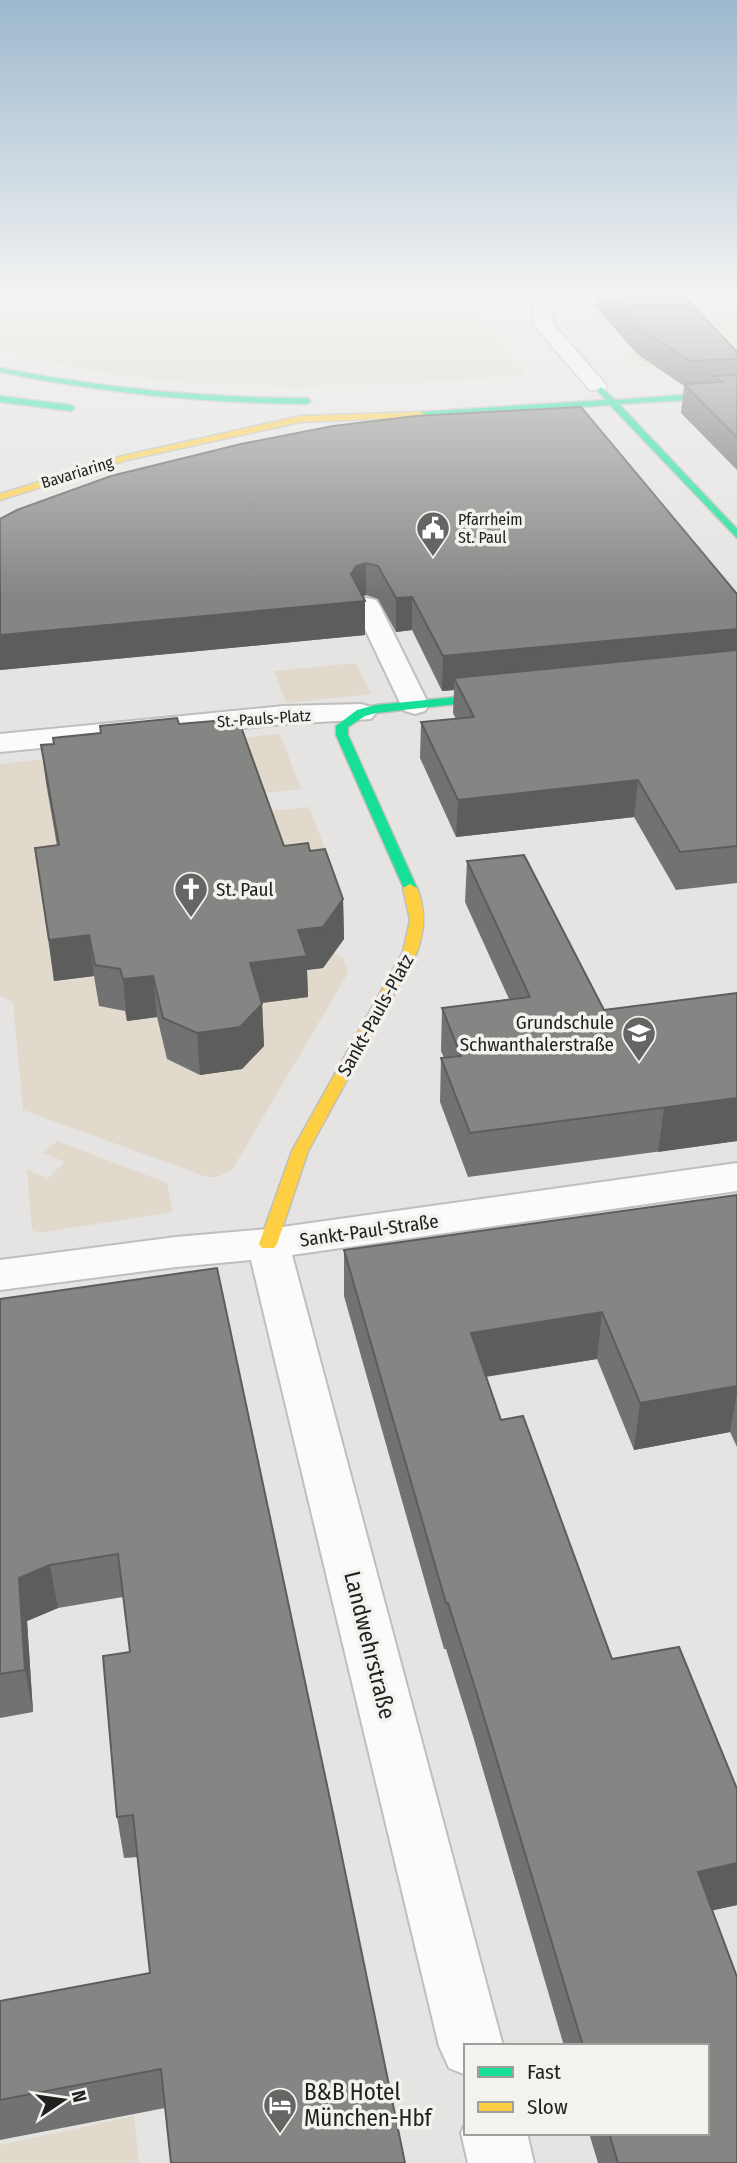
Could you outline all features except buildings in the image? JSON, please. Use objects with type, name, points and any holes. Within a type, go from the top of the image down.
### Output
[{"type":"main road","points":[[141,395],[232,401],[329,401]]},
{"type":"main road","points":[[605,395],[737,534]]},
{"type":"main road","name":"Bavariaring","points":[[0,497],[125,458],[301,419],[722,395]]},
{"type":"main road","points":[[0,399],[92,410]]},
{"type":"main road","points":[[224,418],[301,419]]},
{"type":"main road","points":[[361,713],[522,694]]},
{"type":"main road","name":"Sankt-Pauls-Platz","points":[[268,1244],[300,1151],[410,952],[417,934],[417,903],[341,735],[342,726],[361,713]]},
{"type":"street","points":[[367,606],[415,705]]},
{"type":"street","name":"St.-Pauls-Platz","points":[[0,743],[284,715],[361,713]]},
{"type":"street","name":"Sankt-Paul-Straße","points":[[0,1275],[176,1252],[268,1244],[737,1177]]},
{"type":"street","name":"Landwehrstraße","points":[[268,1244],[470,2044]]},
{"type":"street","points":[[494,2135],[501,2163]]},
{"type":"shaded area","points":[[356,663],[371,694],[286,703],[274,671]]},
{"type":"shaded area","points":[[280,734],[301,789],[253,794],[178,745]]},
{"type":"shaded area","points":[[102,753],[49,802],[50,806],[61,805],[68,839],[55,981],[94,976],[125,1010],[157,1017],[167,1059],[299,971],[324,968],[320,955],[334,953],[343,957],[348,973],[232,1170],[217,1177],[207,1177],[23,1110],[13,1003],[0,995],[0,764]]},
{"type":"shaded area","points":[[309,807],[340,887],[311,890],[259,812]]},
{"type":"shaded area","points":[[57,1141],[167,1183],[173,1212],[38,1233],[32,1230],[27,1170],[48,1178],[65,1162],[43,1153]]},
{"type":"shaded area","points":[[134,2116],[139,2163],[0,2163],[0,2145]]},
{"type":"traffic: fast","points":[[165,395],[230,400],[307,401]]},
{"type":"traffic: fast","points":[[606,395],[737,535]]},
{"type":"traffic: fast","points":[[421,415],[723,395]]},
{"type":"traffic: fast","points":[[0,399],[71,408]]},
{"type":"traffic: fast","points":[[410,888],[342,735],[342,726],[361,713],[376,709],[507,696]]},
{"type":"traffic: slow","points":[[0,497],[125,458],[301,419],[421,415]]},
{"type":"traffic: slow","points":[[268,1244],[300,1151],[410,952],[417,920],[410,888]]},
{"type":"place","name":"Pfarrheim St. Paul","points":[[433,558]]},
{"type":"place","name":"St. Paul","points":[[191,919]]},
{"type":"place","name":"Grundschule Schwanthalerstraße","points":[[639,1063]]},
{"type":"place","name":"B&B Hotel München-Hbf","points":[[280,2135]]}]
